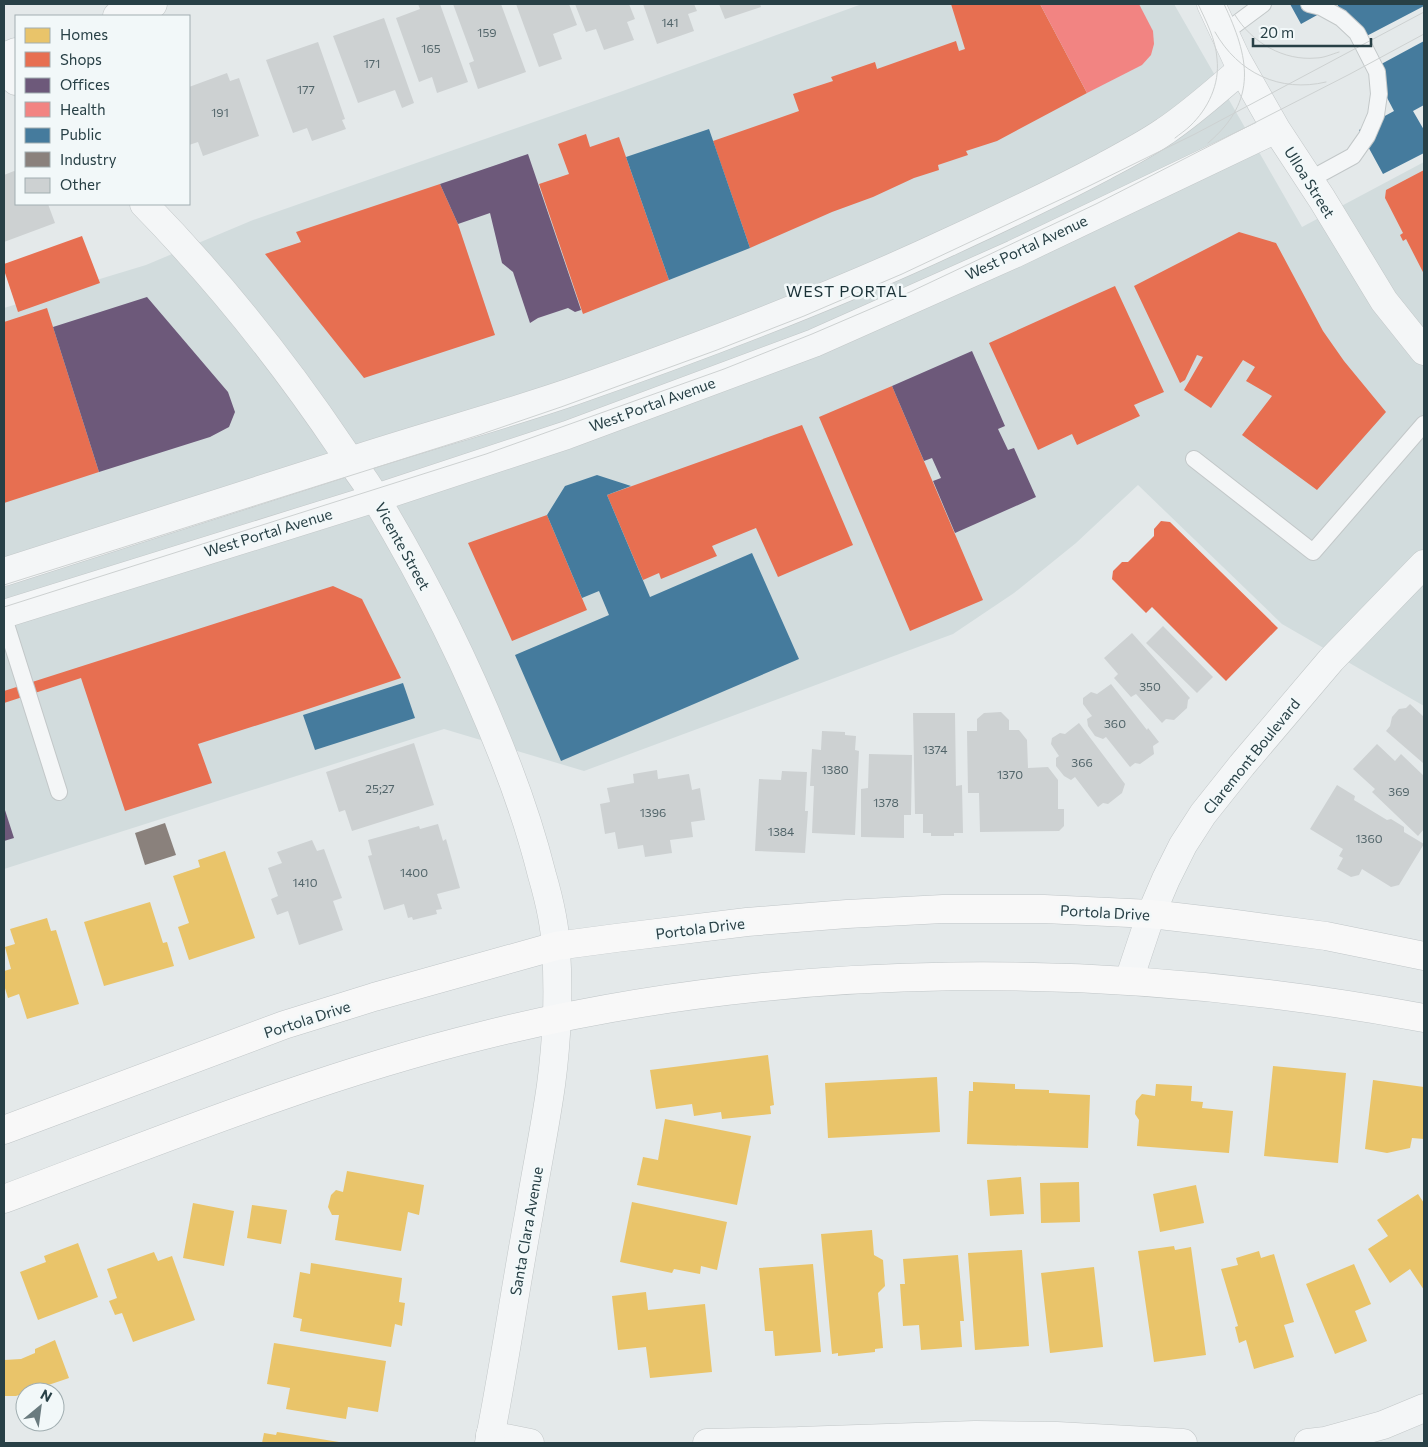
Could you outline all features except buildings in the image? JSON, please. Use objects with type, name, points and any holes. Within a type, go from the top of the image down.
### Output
[{"type":"main road","name":"Portola Drive","points":[[4,1130],[284,1025],[374,997],[556,946],[747,922],[943,909],[1044,909],[1151,914],[1228,922],[1326,936],[1424,956]]},
{"type":"main road","points":[[4,1199],[314,1085],[470,1038],[557,1018],[672,998],[758,987],[850,980],[942,977],[1040,977],[1129,980],[1212,986],[1376,1009],[1424,1018]]},
{"type":"street","points":[[120,15],[153,4]]},
{"type":"street","name":"Ulloa Street","points":[[1211,4],[1242,69],[1276,129],[1384,301],[1424,351]]},
{"type":"street","points":[[4,572],[509,412],[625,373],[804,305],[899,265],[998,219],[1144,145],[1167,130],[1242,69]]},
{"type":"street","points":[[4,71],[15,80]]},
{"type":"street","name":"West Portal Avenue","points":[[4,614],[376,498],[567,435],[814,343],[1014,254],[1276,129]]},
{"type":"street","name":"Vicente Street","points":[[145,205],[196,258],[240,310],[319,414],[376,498],[433,601],[492,726],[519,796],[536,850],[548,898],[556,946],[557,1018]]},
{"type":"street","name":"Claremont Boulevard","points":[[1129,980],[1151,914],[1183,845],[1203,814],[1242,764],[1331,660],[1424,564]]},
{"type":"street","name":"Santa Clara Avenue","points":[[490,1439],[551,1086],[557,1018]]},
{"type":"street","points":[[1308,1443],[1325,1441],[1383,1425],[1424,1408]]},
{"type":"street","points":[[707,1443],[807,1442],[975,1435],[1057,1436],[1183,1443]]},
{"type":"street","points":[[490,1439],[530,1443]]},
{"type":"lane","points":[[1224,33],[1263,4]]},
{"type":"lane","points":[[1309,4],[1321,7],[1341,18],[1357,33],[1377,72],[1379,94],[1376,115],[1368,136],[1354,156],[1309,180]]},
{"type":"lane","points":[[1194,459],[1313,552],[1424,424]]},
{"type":"lane","points":[[4,618],[59,792]]},
{"type":"shaded area","points":[[862,4],[1174,4],[1302,227],[1424,162],[1424,706],[1282,624],[1138,485],[1076,543],[1014,593],[953,634],[584,771],[444,729],[4,869],[4,308],[146,265],[253,220],[620,92]]},
{"type":"tram line","points":[[1175,138],[1190,126],[1202,112],[1215,87],[1217,78],[1215,45],[1198,4]]},
{"type":"tram line","points":[[1208,143],[1224,127],[1236,111],[1242,94],[1244,77],[1239,42],[1224,4]]},
{"type":"tram line","points":[[4,585],[479,435],[717,350],[804,316],[902,274],[1087,187],[1195,134],[1424,12]]},
{"type":"tram line","points":[[1235,15],[1250,34],[1260,42],[1281,53],[1304,58],[1316,58],[1339,52]]},
{"type":"tram line","points":[[1215,32],[1236,59],[1248,69],[1262,76],[1292,85],[1326,82]]},
{"type":"tram line","points":[[4,607],[486,454],[724,369],[812,334],[910,292],[1096,204],[1424,34]]},
{"type":"district","name":"WEST PORTAL","points":[[847,290]]}]
